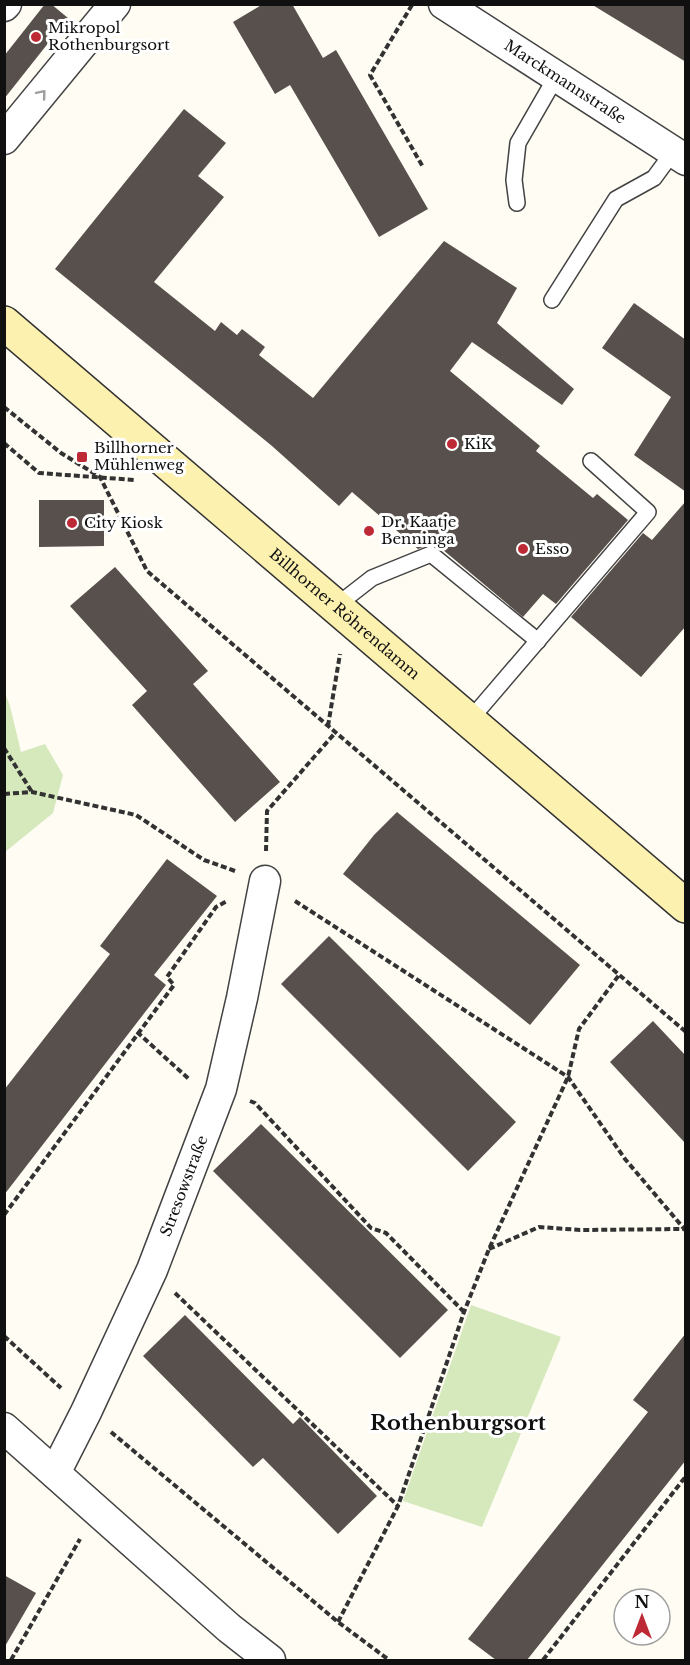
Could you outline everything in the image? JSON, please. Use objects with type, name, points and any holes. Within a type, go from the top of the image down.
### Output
[{"type":"street","points":[[4,139],[115,4]]},
{"type":"street","name":"Marckmannstraße","points":[[444,4],[679,156]]},
{"type":"street","name":"Billhorner Röhrendamm","points":[[4,323],[686,906]]},
{"type":"street","name":"Stresowstraße","points":[[55,1473],[152,1270],[221,1089],[265,881]]},
{"type":"street","points":[[4,1428],[229,1628],[270,1660]]},
{"type":"lane","points":[[517,203],[513,180],[518,143],[556,76]]},
{"type":"lane","points":[[552,300],[616,199],[654,178],[679,156]]},
{"type":"lane","points":[[469,721],[648,512],[591,460]]},
{"type":"lane","points":[[341,610],[372,578],[431,554],[538,641]]},
{"type":"path","points":[[412,4],[370,75],[423,167]]},
{"type":"path","points":[[4,407],[61,453],[100,477],[147,571],[686,1032]]},
{"type":"path","points":[[4,443],[39,473],[100,477]]},
{"type":"path","points":[[327,727],[341,610]]},
{"type":"path","points":[[265,881],[267,811],[335,733]]},
{"type":"path","points":[[4,748],[32,792]]},
{"type":"path","points":[[4,794],[32,792],[136,815],[204,860],[265,881],[568,1077],[625,1159],[685,1230]]},
{"type":"path","points":[[4,1215],[137,1032],[174,985],[167,976],[216,907],[265,881]]},
{"type":"path","points":[[338,1622],[398,1506],[464,1312],[489,1249],[568,1077],[579,1029],[618,975]]},
{"type":"path","points":[[137,1032],[194,1083],[221,1089],[255,1103],[371,1228],[386,1233],[464,1312]]},
{"type":"path","points":[[489,1249],[539,1227],[580,1230],[685,1230]]},
{"type":"path","points":[[152,1270],[398,1506]]},
{"type":"path","points":[[4,1336],[86,1412],[338,1622],[389,1660]]},
{"type":"path","points":[[543,1660],[686,1476]]},
{"type":"path","points":[[11,1660],[95,1509]]},
{"type":"green space","points":[[4,690],[21,752],[45,744],[63,775],[53,813],[5,852]]},
{"type":"green space","points":[[471,1305],[561,1337],[482,1527],[403,1501]]},
{"type":"building","name":"Mikropol Rothenburgsort","points":[[45,4],[51,4],[68,18],[4,99],[4,56]]},
{"type":"building","points":[[263,4],[292,4],[323,58],[336,50],[428,209],[379,237],[290,85],[275,94],[233,22]]},
{"type":"building","points":[[591,4],[686,4],[686,62]]},
{"type":"building","points":[[184,109],[226,143],[198,176],[224,197],[154,282],[215,331],[221,322],[237,335],[242,329],[265,347],[259,355],[313,398],[444,241],[517,288],[497,323],[574,389],[562,405],[472,342],[450,371],[540,446],[536,451],[593,498],[597,494],[628,520],[556,604],[543,594],[523,617],[430,539],[418,549],[352,492],[339,506],[272,446],[55,269]]},
{"type":"building","points":[[634,303],[686,340],[686,492],[634,455],[671,397],[602,348]]},
{"type":"building","name":"City Kiosk","points":[[39,500],[104,500],[104,546],[39,547]]},
{"type":"building","points":[[686,501],[686,626],[641,677],[571,617],[643,533],[652,540]]},
{"type":"building","points":[[115,567],[208,671],[193,684],[280,782],[235,822],[132,705],[147,691],[70,606]]},
{"type":"building","points":[[397,812],[580,965],[530,1025],[343,874],[374,835]]},
{"type":"building","points":[[167,859],[217,896],[154,975],[166,985],[4,1195],[4,1090],[110,954],[100,946]]},
{"type":"building","points":[[329,936],[516,1122],[468,1171],[281,984]]},
{"type":"building","points":[[653,1021],[686,1056],[686,1144],[610,1062]]},
{"type":"building","points":[[261,1124],[448,1310],[400,1358],[213,1171]]},
{"type":"building","points":[[185,1315],[293,1424],[300,1417],[377,1496],[338,1534],[263,1458],[253,1467],[143,1356]]},
{"type":"building","points":[[686,1333],[686,1460],[527,1660],[496,1660],[468,1639],[648,1412],[633,1400]]},
{"type":"building","points":[[4,1575],[36,1593],[4,1648]]},
{"type":"place","name":"Mikropol Rothenburgsort","points":[[36,37]]},
{"type":"place","name":"KiK","points":[[452,444]]},
{"type":"place","name":"Billhorner Mühlenweg","points":[[82,457]]},
{"type":"place","name":"City Kiosk","points":[[72,523]]},
{"type":"place","name":"Dr. Kaatje Benninga","points":[[369,531]]},
{"type":"place","name":"Esso","points":[[523,549]]},
{"type":"district","name":"Rothenburgsort","points":[[458,1423]]}]
